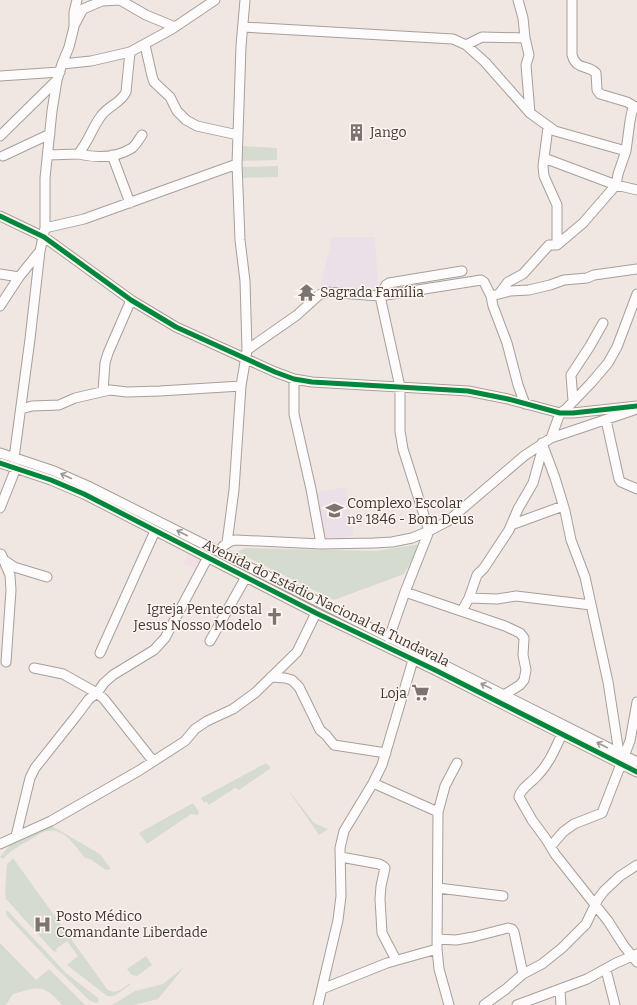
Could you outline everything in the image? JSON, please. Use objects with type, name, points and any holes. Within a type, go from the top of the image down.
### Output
[{"type":"street","points":[[74,27],[74,12],[77,0]]},
{"type":"street","points":[[14,458],[40,251],[44,232],[45,178],[50,134],[60,72],[74,27],[83,9],[102,1],[120,0],[146,15],[175,27]]},
{"type":"street","points":[[0,76],[60,72],[98,59],[130,52],[175,27],[215,0]]},
{"type":"street","points":[[227,543],[234,490],[241,386],[246,354],[245,281],[240,240],[237,164],[241,46],[244,27],[245,0]]},
{"type":"street","points":[[518,0],[529,55],[526,65],[530,112]]},
{"type":"street","points":[[525,404],[507,343],[493,306],[495,295],[508,282],[523,274],[549,245],[556,245],[583,223],[616,185],[626,151],[630,121],[635,107],[627,102],[600,94],[597,90],[596,73],[574,62],[572,55],[572,0]]},
{"type":"street","points":[[244,27],[453,39],[466,45],[485,62],[530,112],[548,127],[555,131],[626,151]]},
{"type":"street","points":[[466,45],[482,37],[525,38]]},
{"type":"street","points":[[145,45],[154,82],[170,97],[177,111],[186,120],[197,126],[238,135]]},
{"type":"street","points":[[78,154],[84,148],[102,116],[123,97],[126,92],[130,52]]},
{"type":"street","points":[[0,136],[60,72]]},
{"type":"street","points":[[548,127],[543,166],[544,176],[557,205],[556,245]]},
{"type":"street","points":[[4,156],[50,134]]},
{"type":"street","points":[[48,155],[78,154],[93,157],[112,155],[132,148],[142,135]]},
{"type":"street","points":[[112,155],[130,203]]},
{"type":"street","points":[[544,158],[616,185],[637,190]]},
{"type":"street","points":[[44,232],[130,203],[237,164]]},
{"type":"street","points":[[0,216],[44,232],[131,300],[176,327],[246,354],[275,372],[294,379],[312,382],[468,391],[508,399],[560,413],[637,407]]},
{"type":"street","points":[[0,306],[19,277],[40,251]]},
{"type":"street","points":[[495,295],[510,291],[529,290],[564,280],[587,278],[594,275],[637,269]]},
{"type":"street","points":[[389,638],[429,531],[403,449],[400,431],[400,387],[380,296],[386,285],[389,283],[462,271]]},
{"type":"street","points":[[0,274],[19,277]]},
{"type":"street","points":[[246,354],[297,315],[318,294],[326,292],[380,296],[478,280],[484,282],[495,295]]},
{"type":"street","points":[[551,438],[560,413],[608,363],[617,347],[637,294]]},
{"type":"street","points":[[102,391],[105,363],[108,353],[131,300]]},
{"type":"street","points":[[573,401],[571,375],[603,323]]},
{"type":"street","points":[[294,379],[294,414],[311,489],[321,544]]},
{"type":"street","points":[[21,409],[32,406],[59,405],[75,398],[102,391],[154,391],[241,386]]},
{"type":"street","points":[[217,551],[227,543],[236,540],[321,544],[392,542],[412,538],[448,521],[524,456],[551,438],[606,420],[637,407]]},
{"type":"street","points":[[606,420],[618,479],[621,482],[637,489]]},
{"type":"street","points":[[542,445],[555,478],[571,540],[585,577],[608,682],[621,758]]},
{"type":"street","points":[[462,611],[469,598],[476,575],[484,568],[511,525],[518,509],[534,483],[542,445]]},
{"type":"street","name":"Avenida do Estádio Nacional da Tundavala","points":[[0,453],[54,471],[88,486],[504,695],[621,758],[637,772]]},
{"type":"street","name":"Avenida do Estádio Nacional da Tundavala","points":[[0,463],[51,480],[84,494],[316,613],[562,734],[621,758],[637,762]]},
{"type":"street","points":[[0,508],[16,468]]},
{"type":"street","points":[[511,525],[563,506]]},
{"type":"street","points":[[100,653],[155,531]]},
{"type":"street","points":[[1,557],[14,567],[47,577]]},
{"type":"street","points":[[1,557],[10,575],[11,590],[6,662]]},
{"type":"street","points":[[16,836],[30,778],[35,768],[89,698],[97,693],[104,683],[113,675],[154,650],[165,638],[208,557]]},
{"type":"street","points":[[210,641],[246,577]]},
{"type":"street","points":[[405,592],[505,626],[520,633],[524,638],[523,655],[526,670],[524,680],[520,685],[504,695]]},
{"type":"street","points":[[469,598],[497,600],[516,596],[591,605]]},
{"type":"street","points":[[0,844],[51,821],[153,761],[185,741],[195,729],[207,721],[233,709],[255,693],[297,652],[316,613]]},
{"type":"street","points":[[318,1005],[338,920],[341,896],[340,848],[344,831],[382,765],[413,660]]},
{"type":"street","points":[[284,664],[292,680],[299,687],[320,730],[334,745],[386,753]]},
{"type":"street","points":[[34,668],[64,674],[97,693],[104,699],[153,761]]},
{"type":"street","points":[[271,677],[281,677],[292,680]]},
{"type":"street","points":[[551,846],[574,824],[602,813],[621,758],[630,742],[637,702]]},
{"type":"street","points":[[517,1005],[560,990],[606,970],[616,963],[635,957],[624,946],[608,921],[555,854],[532,820],[519,795],[547,764],[562,734]]},
{"type":"street","points":[[449,1005],[439,969],[437,949],[438,812],[445,786],[458,763]]},
{"type":"street","points":[[373,783],[438,812]]},
{"type":"street","points":[[341,857],[384,866],[385,868],[380,899],[382,933],[396,960]]},
{"type":"street","points":[[484,1005],[523,974],[542,964],[562,948],[586,924],[604,891],[620,876],[637,865]]},
{"type":"street","points":[[438,888],[503,896]]},
{"type":"street","points":[[437,939],[456,940],[508,928],[512,929],[514,932],[523,974]]},
{"type":"street","points":[[322,989],[396,960],[437,949]]},
{"type":"street","points":[[606,970],[615,1005]]},
{"type":"street","points":[[560,990],[561,1005]]},
{"type":"shaded area","points":[[242,146],[277,148],[277,160],[241,161]]},
{"type":"shaded area","points":[[278,166],[278,177],[242,178],[242,167]]},
{"type":"shaded area","points":[[332,237],[375,237],[379,295],[320,287]]},
{"type":"shaded area","name":"Complexo Escolar nº 1846 - Bom Deus","points":[[346,487],[354,536],[324,541],[316,492]]},
{"type":"shaded area","points":[[421,544],[404,574],[334,600],[237,552],[245,548],[376,551]]},
{"type":"shaded area","points":[[189,554],[203,559],[197,569],[184,563]]},
{"type":"shaded area","points":[[266,763],[271,768],[239,790],[235,788],[209,805],[206,801],[204,803],[201,798]]},
{"type":"shaded area","points":[[286,787],[314,823],[328,829],[319,835]]},
{"type":"shaded area","points":[[193,803],[199,812],[198,815],[191,814],[147,844],[139,833]]},
{"type":"shaded area","points":[[50,825],[100,854],[111,869],[106,870],[90,859],[85,858],[69,839],[59,832],[53,831],[47,831],[40,834],[15,849],[3,859],[0,857],[15,839]]},
{"type":"shaded area","points":[[13,858],[107,989],[113,992],[122,989],[130,983],[130,985],[114,996],[107,996],[67,965],[78,956],[67,941],[54,952],[6,899],[5,891],[7,864]]},
{"type":"shaded area","points":[[7,910],[66,973],[98,998],[99,1002],[96,1003],[89,1000],[56,968],[7,916]]},
{"type":"shaded area","points":[[0,943],[36,980],[49,969],[85,1005],[62,1005],[45,990],[34,989],[13,994],[6,1005],[0,1005]]},
{"type":"shaded area","points":[[146,956],[152,965],[137,976],[132,975],[127,969]]},
{"type":"shaded area","points":[[185,966],[158,999],[134,1005],[112,1005],[135,991],[163,984]]},
{"type":"cycle path","points":[[0,216],[44,237],[131,300],[176,327],[275,372],[294,379],[312,382],[468,391],[508,399],[560,413],[637,406]]},
{"type":"cycle path","points":[[0,463],[51,480],[84,494],[316,613],[435,670],[637,772]]},
{"type":"place","name":"Jango","points":[[357,132]]},
{"type":"place","name":"Sagrada Família","points":[[307,292]]},
{"type":"place","name":"Complexo Escolar nº 1846 - Bom Deus","points":[[334,511]]},
{"type":"place","name":"Igreja Pentecostal Jesus Nosso Modelo","points":[[275,617]]},
{"type":"place","name":"Loja","points":[[420,693]]},
{"type":"place","name":"Posto Médico Comandante Liberdade","points":[[43,924]]}]
